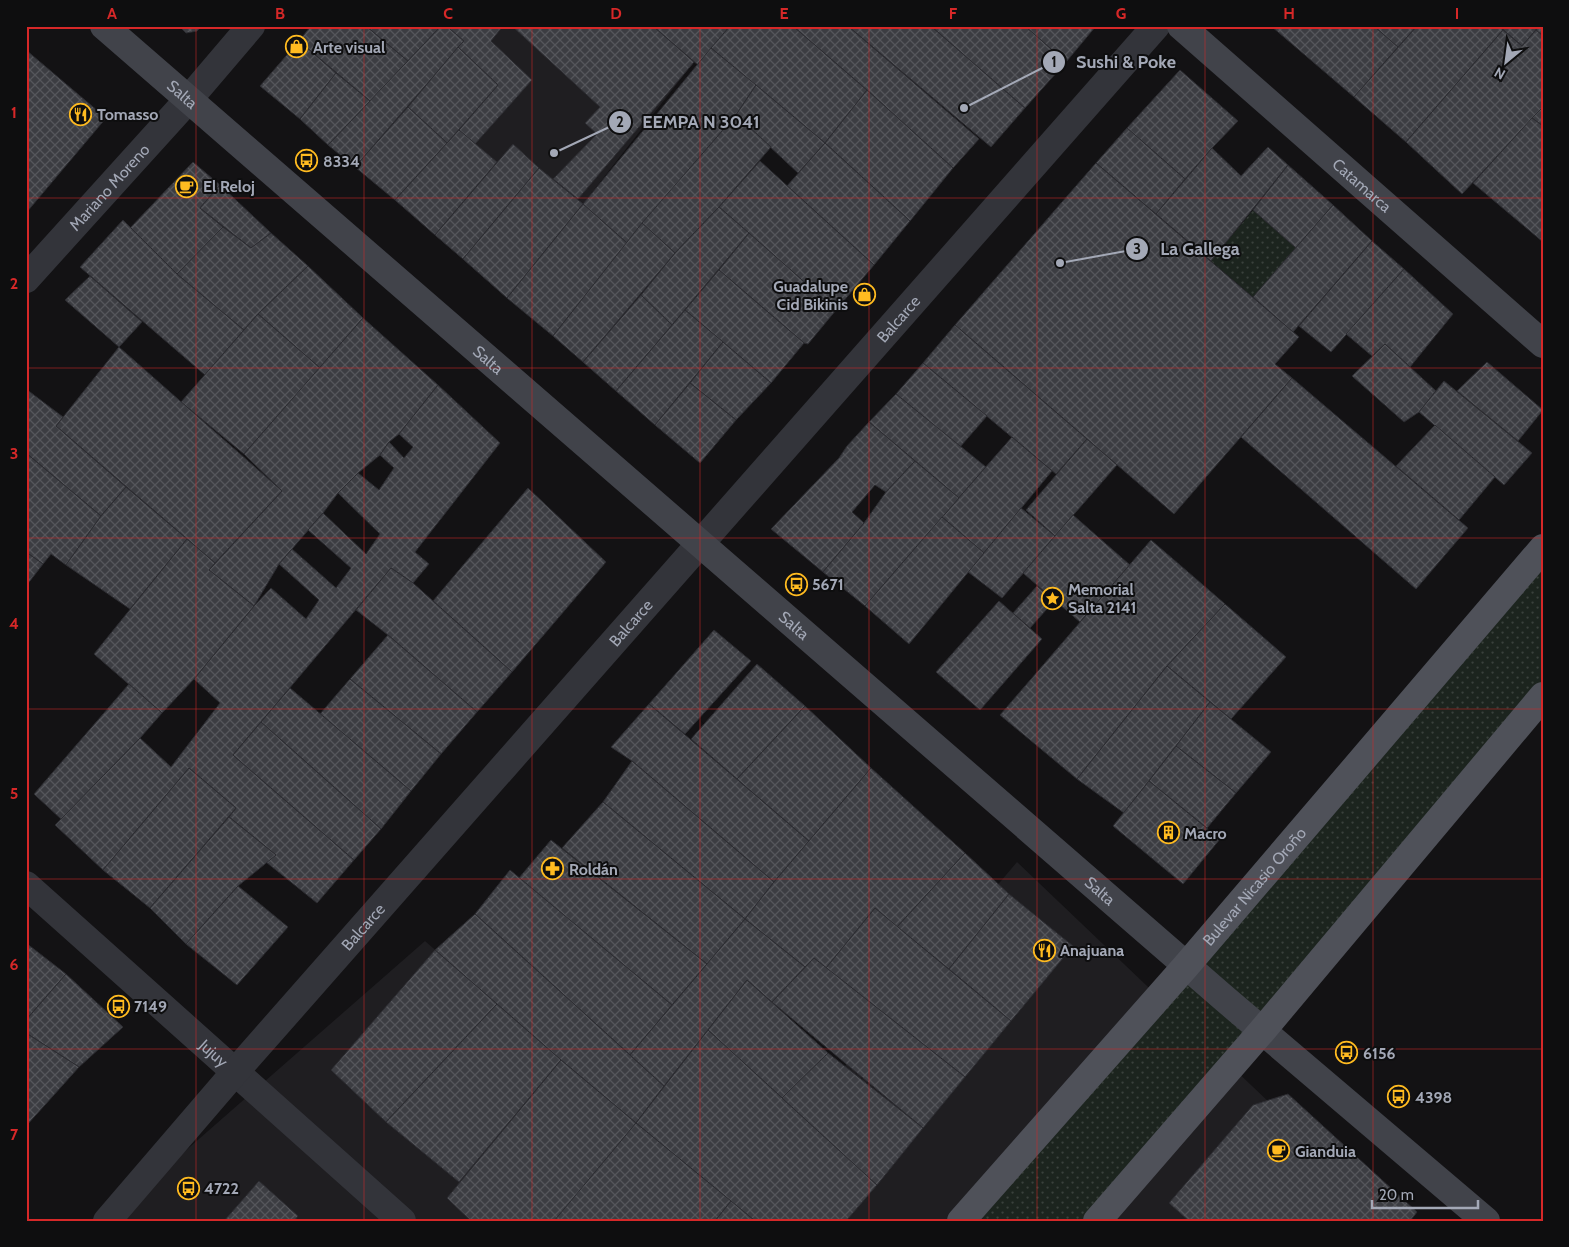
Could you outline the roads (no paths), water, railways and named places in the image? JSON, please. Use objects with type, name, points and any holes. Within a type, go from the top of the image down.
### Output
[{"type":"main road","name":"Salta","points":[[104,26],[1186,966],[1486,1221]]},
{"type":"main road","name":"Catamarca","points":[[1181,26],[1543,344]]},
{"type":"main road","name":"Bulevar Nicasio Oroño","points":[[961,1221],[1186,966],[1543,548]]},
{"type":"main road","points":[[1097,1221],[1262,1031],[1543,696]]},
{"type":"street","name":"Mariano Moreno","points":[[26,279],[188,100],[251,26]]},
{"type":"street","name":"Balcarce","points":[[108,1221],[235,1072],[1156,26]]},
{"type":"street","name":"Jujuy","points":[[26,885],[402,1221]]},
{"type":"place","name":"Arte visual","points":[[297,47]]},
{"type":"place","name":"Sushi & Poke","points":[[964,108]]},
{"type":"place","name":"Tomasso","points":[[81,114]]},
{"type":"place","name":"EEMPA N 3041","points":[[554,153]]},
{"type":"place","name":"8334","points":[[307,161]]},
{"type":"place","name":"El Reloj","points":[[187,186]]},
{"type":"place","name":"La Gallega","points":[[1060,263]]},
{"type":"place","name":"Guadalupe Cid Bikinis","points":[[864,295]]},
{"type":"place","name":"5671","points":[[796,584]]},
{"type":"place","name":"Memorial Salta 2141","points":[[1052,598]]},
{"type":"place","name":"Macro","points":[[1168,833]]},
{"type":"place","name":"Roldán","points":[[553,869]]},
{"type":"place","name":"Anajuana","points":[[1044,950]]},
{"type":"place","name":"7149","points":[[118,1006]]},
{"type":"place","name":"6156","points":[[1347,1053]]},
{"type":"place","name":"4398","points":[[1399,1097]]},
{"type":"place","name":"Gianduia","points":[[1279,1151]]},
{"type":"place","name":"4722","points":[[188,1188]]}]
